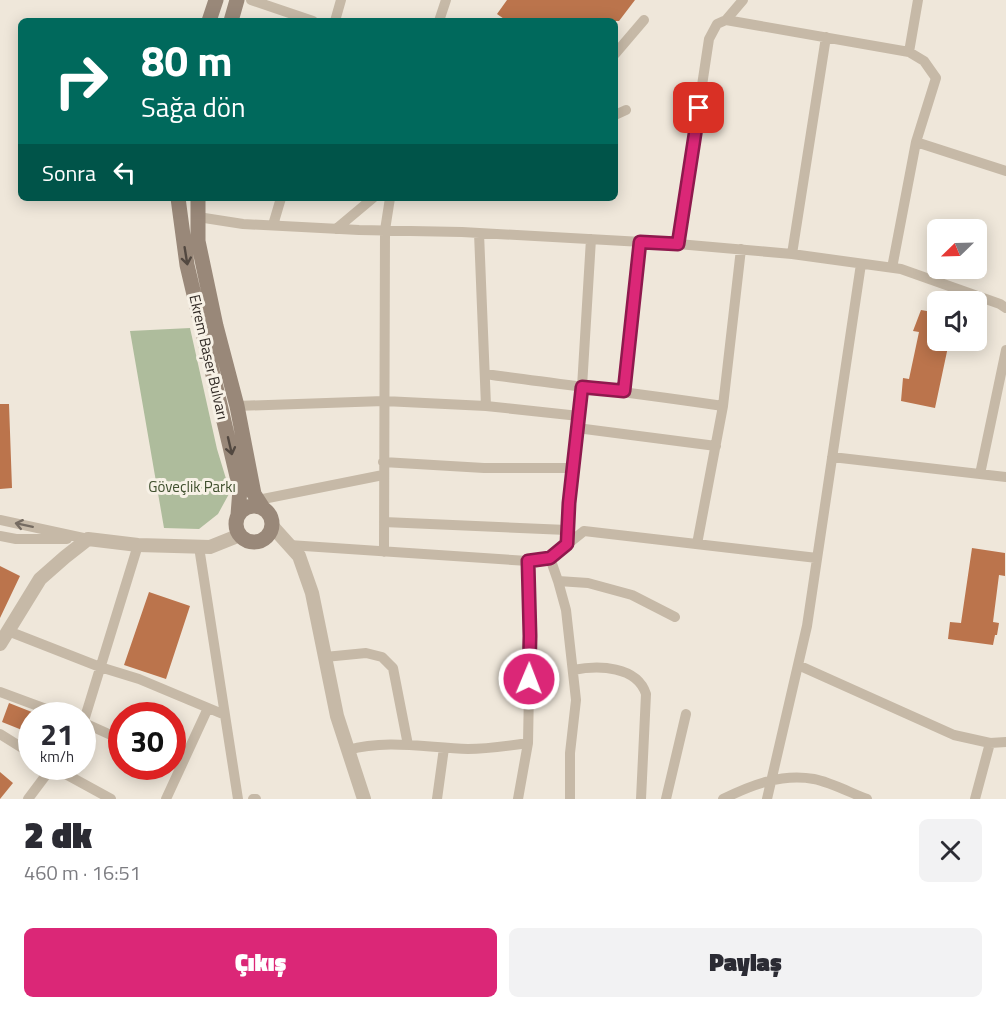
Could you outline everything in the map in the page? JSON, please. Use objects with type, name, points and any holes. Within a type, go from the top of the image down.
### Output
[{"type":"main road","points":[[211,18],[216,0]]},
{"type":"main road","points":[[232,18],[237,0]]},
{"type":"main road","name":"Ekrem Başer Bulvarı","points":[[178,201],[188,265],[240,489],[238,515]]},
{"type":"main road","name":"Ekrem Başer Bulvarı","points":[[198,201],[198,240],[216,326],[237,405],[254,494],[260,504]]},
{"type":"main road","points":[[260,504],[268,513],[272,526],[265,538],[259,542],[252,542],[240,535],[236,529],[238,515],[249,506],[260,504]]},
{"type":"street","points":[[251,0],[304,18]]},
{"type":"street","points":[[336,18],[341,0]]},
{"type":"street","points":[[440,18],[446,0]]},
{"type":"street","points":[[678,244],[709,39],[717,24],[726,20],[743,0]]},
{"type":"street","points":[[909,52],[918,0]]},
{"type":"street","points":[[618,50],[644,20]]},
{"type":"street","points":[[726,20],[909,52],[924,61],[936,78],[916,142],[892,268]]},
{"type":"street","points":[[792,254],[825,37]]},
{"type":"street","points":[[618,113],[626,110]]},
{"type":"street","points":[[916,142],[1006,171]]},
{"type":"street","points":[[273,225],[280,201]]},
{"type":"street","points":[[336,229],[369,201]]},
{"type":"street","points":[[384,552],[385,230],[390,201]]},
{"type":"street","points":[[198,217],[243,224],[591,239],[792,254],[901,269],[1006,308]]},
{"type":"street","points":[[479,233],[486,406]]},
{"type":"street","points":[[567,544],[582,387],[591,239]]},
{"type":"street","points":[[624,391],[640,242]]},
{"type":"street","points":[[697,544],[723,406],[741,249]]},
{"type":"street","points":[[767,799],[807,626],[861,264]]},
{"type":"street","points":[[980,474],[1006,350]]},
{"type":"street","points":[[485,374],[723,406]]},
{"type":"street","points":[[237,405],[384,401],[486,406],[716,446]]},
{"type":"street","points":[[832,457],[1006,477]]},
{"type":"street","points":[[383,462],[484,468],[574,468]]},
{"type":"street","points":[[260,504],[383,474]]},
{"type":"street","points":[[0,520],[88,539],[138,545],[210,548],[240,535]]},
{"type":"street","points":[[384,522],[567,530]]},
{"type":"street","points":[[272,526],[298,556],[312,593],[337,716],[364,799]]},
{"type":"street","points":[[289,545],[528,561],[550,558],[584,531],[817,558]]},
{"type":"street","points":[[0,536],[16,539],[88,539]]},
{"type":"street","points":[[0,644],[40,579],[88,539]]},
{"type":"street","points":[[90,702],[138,545]]},
{"type":"street","points":[[199,547],[238,799]]},
{"type":"street","points":[[550,558],[566,610],[576,700],[570,753],[570,799]]},
{"type":"street","points":[[518,799],[528,743],[530,636],[528,561]]},
{"type":"street","points":[[558,581],[588,583],[632,595],[675,617]]},
{"type":"street","points":[[8,631],[100,667],[139,679],[225,715]]},
{"type":"street","points":[[325,657],[366,653],[382,657],[393,668],[408,746]]},
{"type":"street","points":[[573,670],[589,666],[616,670],[635,676],[643,684],[646,694],[641,799]]},
{"type":"street","points":[[798,666],[954,735],[990,743],[1006,742]]},
{"type":"street","points":[[0,692],[27,702]]},
{"type":"street","points":[[186,749],[208,708]]},
{"type":"street","points":[[666,799],[686,714]]},
{"type":"street","points":[[0,734],[18,745]]},
{"type":"street","points":[[348,750],[380,744],[470,749],[528,743]]},
{"type":"street","points":[[975,799],[990,743]]},
{"type":"street","points":[[437,799],[444,747]]},
{"type":"street","points":[[723,799],[772,779],[814,779],[845,795],[867,799]]},
{"type":"street","points":[[28,799],[42,780]]},
{"type":"street","points":[[82,780],[111,799]]},
{"type":"street","points":[[166,799],[172,780]]},
{"type":"green space","name":"Göveçlik Parkı","points":[[190,328],[217,449],[230,492],[218,514],[199,529],[164,528],[130,331]]},
{"type":"building","points":[[507,0],[635,0],[619,21],[618,18],[503,18],[497,14]]},
{"type":"building","points":[[921,310],[927,311],[927,351],[947,351],[935,408],[901,401],[903,378],[909,379],[919,332],[913,331]]},
{"type":"building","points":[[0,404],[9,404],[12,488],[0,489]]},
{"type":"building","points":[[972,548],[1005,553],[1005,576],[999,575],[993,622],[999,623],[993,645],[948,639],[950,622],[961,623]]},
{"type":"building","points":[[0,566],[20,576],[0,618]]},
{"type":"building","points":[[149,592],[190,606],[166,679],[124,665]]},
{"type":"building","points":[[9,703],[18,707],[18,728],[2,722]]},
{"type":"building","points":[[0,772],[13,783],[0,799]]},
{"type":"route","points":[[529,679],[528,561],[550,558],[567,544],[569,503],[582,387],[624,391],[640,242],[678,244],[699,108]]}]
